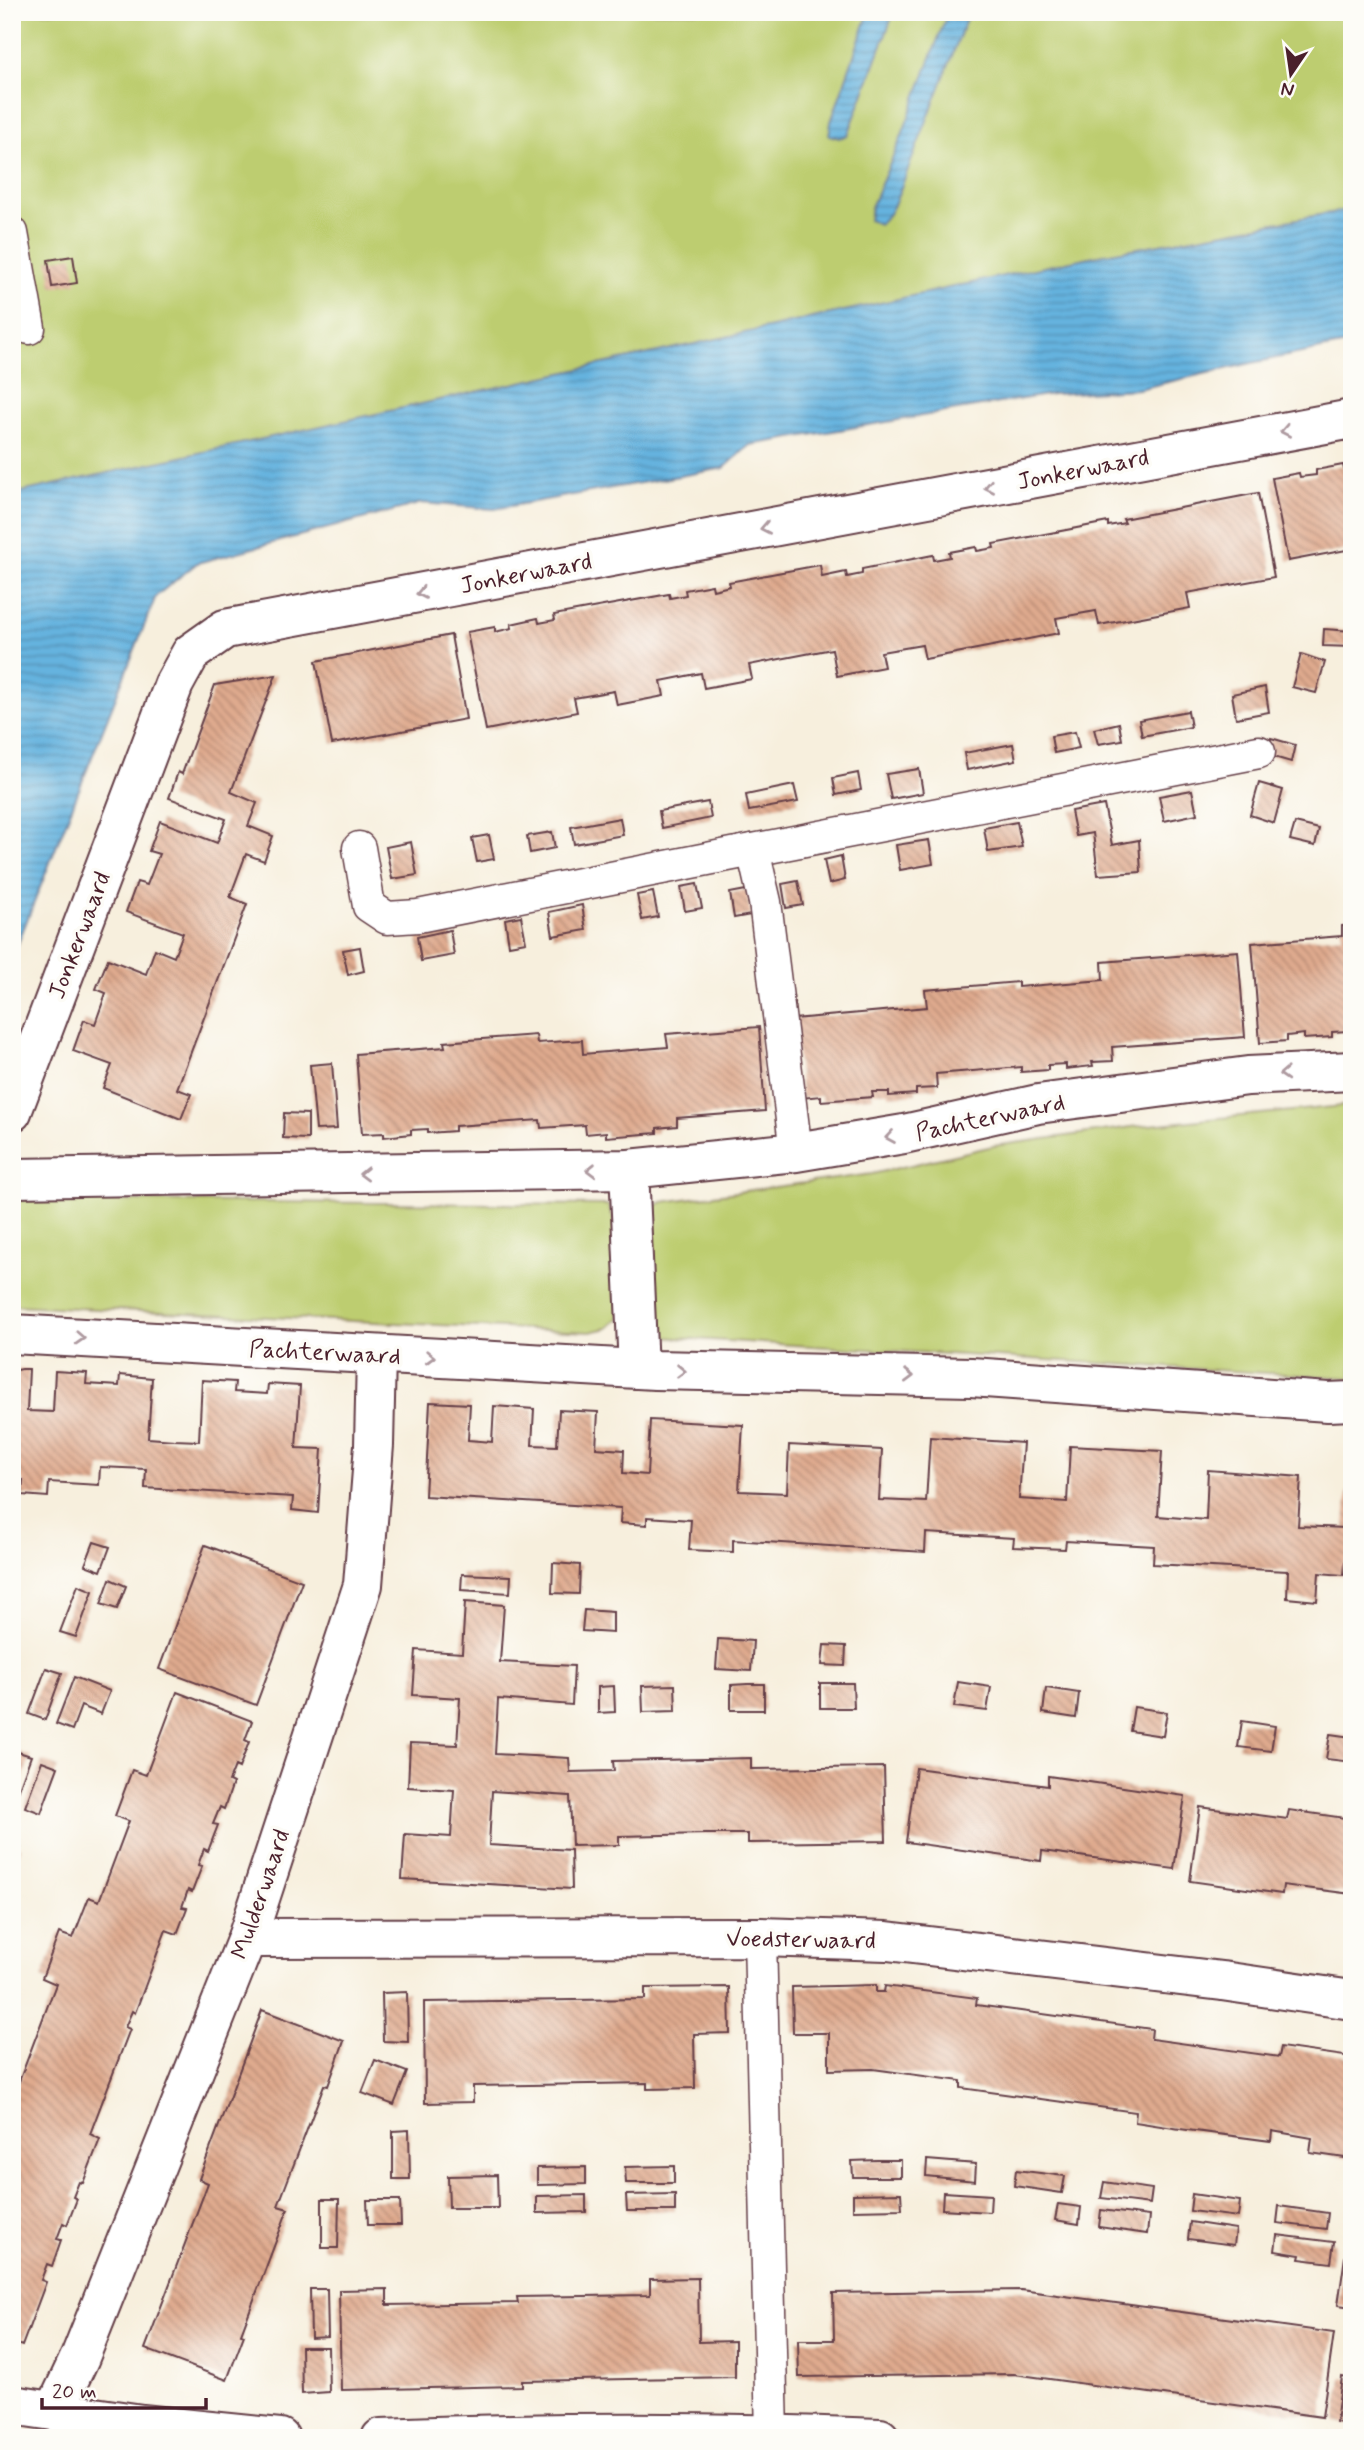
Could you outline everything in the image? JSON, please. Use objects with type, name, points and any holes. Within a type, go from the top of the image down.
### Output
[{"type":"street","name":"Jonkerwaard","points":[[12,1112],[174,684],[191,653],[225,629],[1352,419]]},
{"type":"street","name":"Pachterwaard","points":[[12,1178],[629,1169],[796,1152],[904,1134],[1038,1104],[1248,1076],[1352,1071]]},
{"type":"street","points":[[629,1169],[638,1369]]},
{"type":"street","name":"Pachterwaard","points":[[12,1334],[638,1369],[971,1377],[1328,1402],[1352,1401]]},
{"type":"street","name":"Mulderwaard","points":[[55,2410],[80,2357],[247,1938],[363,1585],[376,1355]]},
{"type":"street","name":"Voedsterwaard","points":[[247,1938],[760,1937],[899,1942],[1209,1979],[1352,2000]]},
{"type":"street","points":[[12,2405],[142,2424],[279,2438]]},
{"type":"street","points":[[382,2438],[772,2434],[880,2438]]},
{"type":"lane","points":[[12,233],[29,328]]},
{"type":"lane","points":[[359,848],[369,906],[387,918],[418,916],[1259,752]]},
{"type":"lane","points":[[753,850],[765,902],[796,1152]]},
{"type":"lane","points":[[760,1937],[772,2434]]},
{"type":"green space","points":[[12,12],[870,12],[831,122],[831,127],[848,135],[894,12],[1352,12],[1352,209],[1094,256],[12,494]]},
{"type":"green space","points":[[1352,1105],[1352,1378],[659,1337],[649,1318],[649,1209],[662,1202],[872,1174],[993,1146],[1139,1126]]},
{"type":"green space","points":[[12,1200],[608,1205],[615,1223],[619,1318],[608,1328],[590,1332],[12,1305]]},
{"type":"water","points":[[869,12],[894,12],[848,135],[839,138],[829,135],[831,122]]},
{"type":"water","points":[[948,12],[969,12],[895,203],[879,224],[869,220],[871,207],[899,143]]},
{"type":"water","points":[[1352,209],[1352,343],[1138,389],[1052,394],[750,445],[724,468],[494,509],[422,503],[197,563],[156,596],[12,958],[12,494],[1094,256]]},
{"type":"building","points":[[73,256],[77,283],[52,287],[48,260]]},
{"type":"building","points":[[1343,465],[1344,469],[1352,467],[1352,549],[1288,561],[1272,478],[1299,473],[1300,477],[1316,475],[1316,470]]},
{"type":"building","points":[[1258,493],[1274,577],[1187,593],[1190,608],[1099,625],[1096,611],[1056,618],[1059,633],[925,659],[922,645],[881,652],[884,667],[837,676],[832,649],[749,665],[752,679],[704,688],[701,673],[661,681],[664,696],[617,705],[614,691],[574,698],[577,712],[486,730],[467,632],[495,627],[495,632],[512,628],[511,624],[538,618],[539,623],[555,620],[554,615],[669,594],[670,598],[686,595],[685,590],[712,585],[713,590],[730,586],[729,582],[820,565],[822,577],[846,572],[847,577],[862,574],[862,569],[933,555],[934,560],[950,557],[949,552],[976,547],[977,551],[994,548],[993,544],[1108,522],[1108,526],[1125,523],[1123,519]]},
{"type":"building","points":[[1324,629],[1352,631],[1352,647],[1323,646]]},
{"type":"building","points":[[451,635],[466,719],[332,744],[316,661]]},
{"type":"building","points":[[1301,654],[1325,662],[1316,693],[1292,687]]},
{"type":"building","points":[[276,675],[231,792],[257,803],[248,826],[273,836],[264,861],[246,854],[230,897],[247,904],[177,1089],[191,1094],[181,1119],[103,1088],[112,1065],[73,1051],[84,1020],[95,1024],[106,993],[96,989],[108,959],[146,974],[155,949],[174,957],[183,933],[126,912],[137,882],[147,885],[159,854],[149,851],[160,821],[217,843],[226,819],[169,798],[178,772],[182,774],[215,685]]},
{"type":"building","points":[[1265,687],[1269,712],[1236,718],[1232,694]]},
{"type":"building","points":[[1188,711],[1191,727],[1142,736],[1139,720]]},
{"type":"building","points":[[1119,723],[1122,740],[1098,744],[1094,729]]},
{"type":"building","points":[[1075,732],[1079,748],[1054,753],[1051,736]]},
{"type":"building","points":[[1271,738],[1295,745],[1291,762],[1267,755]]},
{"type":"building","points":[[1013,744],[1016,760],[967,770],[964,753]]},
{"type":"building","points":[[919,769],[923,793],[891,799],[886,774]]},
{"type":"building","points":[[858,773],[861,790],[836,795],[833,778]]},
{"type":"building","points":[[1259,783],[1283,790],[1274,823],[1250,815]]},
{"type":"building","points":[[794,785],[798,802],[749,811],[746,795]]},
{"type":"building","points":[[1192,790],[1197,814],[1164,821],[1159,796]]},
{"type":"building","points":[[708,802],[711,818],[662,828],[659,811]]},
{"type":"building","points":[[1104,805],[1112,845],[1139,840],[1141,872],[1098,875],[1093,833],[1076,836],[1071,811]]},
{"type":"building","points":[[620,818],[623,835],[574,844],[571,827]]},
{"type":"building","points":[[1017,822],[1022,847],[988,852],[984,828]]},
{"type":"building","points":[[1295,823],[1319,829],[1315,846],[1290,840]]},
{"type":"building","points":[[552,832],[555,848],[530,853],[527,836]]},
{"type":"building","points":[[489,835],[494,859],[477,862],[472,838]]},
{"type":"building","points":[[929,840],[933,864],[900,870],[896,845]]},
{"type":"building","points":[[411,842],[417,875],[392,879],[386,847]]},
{"type":"building","points":[[841,856],[845,880],[829,884],[824,860]]},
{"type":"building","points":[[798,881],[803,905],[786,908],[782,884]]},
{"type":"building","points":[[697,884],[702,908],[685,911],[681,887]]},
{"type":"building","points":[[746,890],[751,915],[734,918],[730,893]]},
{"type":"building","points":[[653,892],[658,917],[642,920],[637,895]]},
{"type":"building","points":[[582,905],[586,930],[553,936],[549,912]]},
{"type":"building","points":[[521,916],[526,942],[509,945],[505,919]]},
{"type":"building","points":[[1352,925],[1352,1036],[1348,1036],[1348,1031],[1332,1032],[1332,1037],[1304,1039],[1304,1034],[1287,1036],[1287,1041],[1260,1043],[1252,943],[1342,936],[1342,926]]},
{"type":"building","points":[[450,930],[454,955],[421,961],[417,937]]},
{"type":"building","points":[[360,947],[364,971],[348,975],[343,950]]},
{"type":"building","points":[[1238,951],[1245,1037],[1112,1047],[1113,1061],[1092,1062],[1093,1066],[1066,1069],[1066,1064],[1048,1065],[1048,1070],[1021,1072],[1021,1067],[936,1074],[937,1088],[916,1089],[916,1094],[889,1096],[889,1092],[872,1092],[873,1097],[821,1101],[821,1096],[801,1098],[794,1019],[927,1007],[925,990],[1018,982],[1018,987],[1103,980],[1102,962]]},
{"type":"building","points":[[759,1027],[765,1111],[677,1118],[677,1126],[657,1128],[657,1133],[606,1137],[606,1132],[586,1134],[585,1125],[541,1128],[540,1120],[455,1126],[455,1131],[428,1133],[428,1129],[411,1130],[411,1134],[384,1137],[384,1133],[362,1134],[356,1054],[445,1047],[444,1042],[536,1035],[537,1043],[582,1040],[583,1054],[668,1047],[666,1034]]},
{"type":"building","points":[[332,1063],[337,1129],[316,1130],[310,1065]]},
{"type":"building","points":[[284,1113],[308,1114],[308,1139],[283,1138]]},
{"type":"building","points":[[29,1369],[27,1411],[53,1412],[55,1371],[87,1373],[86,1384],[119,1386],[120,1375],[152,1378],[148,1438],[174,1440],[199,1441],[202,1380],[235,1382],[234,1392],[267,1394],[268,1384],[300,1386],[296,1448],[322,1449],[318,1513],[292,1510],[293,1497],[145,1488],[146,1469],[100,1467],[99,1485],[49,1482],[48,1497],[22,1495],[23,1480],[12,1480],[12,1371]]},
{"type":"building","points":[[430,1402],[470,1404],[468,1440],[492,1442],[494,1406],[534,1409],[532,1445],[557,1446],[559,1410],[598,1412],[596,1448],[624,1450],[623,1473],[647,1475],[650,1420],[743,1425],[739,1491],[787,1493],[789,1445],[882,1450],[879,1500],[926,1502],[930,1437],[1023,1443],[1019,1499],[1067,1502],[1070,1446],[1162,1451],[1158,1516],[1206,1520],[1208,1470],[1301,1477],[1298,1526],[1345,1528],[1349,1464],[1352,1464],[1352,1562],[1345,1562],[1344,1575],[1319,1573],[1317,1601],[1287,1598],[1288,1571],[1153,1564],[1154,1546],[1066,1541],[1065,1549],[1013,1547],[1014,1538],[926,1533],[925,1552],[733,1540],[733,1552],[689,1550],[691,1520],[647,1517],[647,1525],[620,1523],[621,1508],[425,1496]]},
{"type":"building","points":[[94,1542],[110,1547],[101,1571],[85,1565]]},
{"type":"building","points":[[205,1545],[302,1581],[256,1705],[159,1669]]},
{"type":"building","points":[[553,1563],[580,1565],[579,1594],[552,1593]]},
{"type":"building","points":[[462,1574],[511,1576],[510,1593],[461,1590]]},
{"type":"building","points":[[110,1579],[126,1586],[117,1609],[101,1604]]},
{"type":"building","points":[[78,1585],[93,1591],[76,1637],[60,1632]]},
{"type":"building","points":[[465,1602],[504,1605],[500,1662],[574,1666],[572,1705],[498,1699],[495,1754],[569,1758],[570,1772],[614,1771],[613,1761],[751,1758],[751,1769],[884,1767],[886,1841],[748,1843],[748,1834],[705,1834],[619,1836],[619,1845],[572,1846],[570,1796],[492,1791],[489,1845],[571,1850],[572,1889],[402,1879],[405,1834],[451,1837],[454,1790],[408,1787],[410,1743],[457,1745],[460,1698],[413,1695],[416,1650],[462,1653]]},
{"type":"building","points":[[584,1610],[613,1612],[613,1633],[582,1631]]},
{"type":"building","points":[[718,1639],[753,1641],[751,1671],[716,1669]]},
{"type":"building","points":[[824,1645],[846,1646],[845,1666],[822,1665]]},
{"type":"building","points":[[46,1668],[62,1673],[45,1720],[29,1714]]},
{"type":"building","points":[[74,1677],[110,1691],[101,1714],[81,1706],[72,1730],[56,1724]]},
{"type":"building","points":[[958,1682],[991,1687],[987,1711],[954,1707]]},
{"type":"building","points":[[820,1683],[853,1683],[854,1708],[820,1708]]},
{"type":"building","points":[[764,1684],[764,1710],[731,1710],[731,1685]]},
{"type":"building","points":[[675,1685],[676,1711],[643,1712],[642,1686]]},
{"type":"building","points":[[614,1686],[615,1712],[598,1713],[598,1687]]},
{"type":"building","points":[[1046,1688],[1079,1693],[1076,1718],[1043,1713]]},
{"type":"building","points":[[177,1692],[252,1721],[245,1740],[249,1742],[239,1768],[235,1766],[229,1781],[233,1783],[224,1809],[220,1807],[213,1824],[218,1825],[208,1851],[204,1849],[198,1865],[202,1866],[192,1892],[188,1890],[182,1907],[187,1908],[177,1934],[166,1930],[135,2013],[132,2011],[125,2027],[130,2029],[90,2134],[100,2139],[83,2183],[79,2182],[73,2197],[77,2199],[67,2225],[63,2223],[57,2239],[61,2240],[52,2266],[47,2264],[41,2280],[46,2282],[22,2346],[12,2342],[12,2100],[56,1984],[42,1978],[59,1933],[73,1938],[89,1897],[99,1901],[129,1821],[115,1816],[132,1770],[146,1775]]},
{"type":"building","points":[[1134,1707],[1167,1712],[1163,1736],[1130,1731]]},
{"type":"building","points":[[1242,1721],[1275,1726],[1271,1751],[1238,1747]]},
{"type":"building","points":[[1330,1734],[1352,1737],[1352,1762],[1326,1759]]},
{"type":"building","points":[[15,1751],[31,1756],[13,1805],[12,1758]]},
{"type":"building","points":[[42,1761],[58,1767],[41,1813],[25,1807]]},
{"type":"building","points":[[916,1768],[1048,1786],[1048,1776],[1185,1796],[1174,1869],[1042,1851],[1041,1861],[906,1842]]},
{"type":"building","points":[[1200,1807],[1287,1819],[1289,1810],[1352,1819],[1352,1894],[1283,1885],[1282,1894],[1190,1881]]},
{"type":"building","points":[[12,1845],[21,1848],[12,1871]]},
{"type":"building","points":[[876,1985],[876,1992],[884,1992],[885,1986],[977,1998],[976,2005],[1152,2029],[1151,2039],[1279,2057],[1281,2047],[1352,2057],[1352,2159],[1310,2153],[1312,2138],[1272,2131],[1271,2141],[1180,2129],[1135,2122],[1136,2112],[961,2088],[961,2081],[873,2069],[829,2070],[829,2033],[793,2033],[792,1987]]},
{"type":"building","points":[[729,1987],[730,2033],[694,2034],[695,2088],[647,2089],[647,2083],[473,2086],[473,2102],[425,2103],[424,2002],[645,1999],[645,1988]]},
{"type":"building","points":[[407,1992],[408,2042],[383,2041],[382,1993]]},
{"type":"building","points":[[262,2010],[344,2041],[328,2086],[324,2085],[278,2206],[288,2209],[241,2334],[244,2335],[227,2380],[145,2349],[208,2183],[199,2179]]},
{"type":"building","points":[[375,2060],[407,2072],[394,2105],[362,2093]]},
{"type":"building","points":[[409,2130],[410,2179],[393,2179],[393,2131]]},
{"type":"building","points":[[901,2160],[901,2177],[853,2177],[852,2161]]},
{"type":"building","points":[[927,2160],[976,2164],[975,2181],[926,2176]]},
{"type":"building","points":[[674,2166],[674,2183],[626,2183],[625,2167]]},
{"type":"building","points":[[586,2167],[586,2184],[537,2185],[537,2168]]},
{"type":"building","points":[[1016,2170],[1065,2176],[1062,2193],[1014,2186]]},
{"type":"building","points":[[497,2175],[498,2208],[449,2208],[448,2176]]},
{"type":"building","points":[[1104,2182],[1152,2189],[1150,2204],[1101,2198]]},
{"type":"building","points":[[943,2192],[991,2195],[990,2212],[942,2209]]},
{"type":"building","points":[[901,2193],[902,2209],[853,2210],[853,2194]]},
{"type":"building","points":[[675,2194],[675,2211],[627,2211],[626,2195]]},
{"type":"building","points":[[1192,2194],[1240,2201],[1238,2217],[1190,2211]]},
{"type":"building","points":[[586,2195],[586,2212],[537,2213],[537,2196]]},
{"type":"building","points":[[322,2199],[339,2199],[338,2248],[322,2248]]},
{"type":"building","points":[[367,2200],[400,2200],[401,2225],[368,2225]]},
{"type":"building","points":[[1058,2204],[1081,2207],[1079,2224],[1055,2220]]},
{"type":"building","points":[[1279,2206],[1328,2213],[1326,2229],[1277,2223]]},
{"type":"building","points":[[1101,2210],[1149,2216],[1147,2234],[1099,2227]]},
{"type":"building","points":[[1190,2222],[1236,2229],[1234,2245],[1188,2239]]},
{"type":"building","points":[[1277,2235],[1334,2242],[1331,2263],[1299,2259],[1300,2255],[1275,2251]]},
{"type":"building","points":[[1345,2257],[1352,2258],[1352,2307],[1338,2305]]},
{"type":"building","points":[[698,2278],[699,2342],[735,2341],[735,2377],[522,2381],[522,2386],[341,2390],[339,2290],[387,2289],[387,2305],[518,2303],[517,2297],[650,2295],[650,2279]]},
{"type":"building","points":[[310,2289],[327,2289],[328,2337],[311,2338]]},
{"type":"building","points":[[1021,2290],[1334,2333],[1322,2417],[1014,2374],[799,2377],[798,2340],[834,2340],[833,2293]]},
{"type":"building","points":[[301,2347],[328,2347],[329,2392],[302,2394]]},
{"type":"building","points":[[1342,2377],[1352,2379],[1352,2425],[1336,2422]]}]
